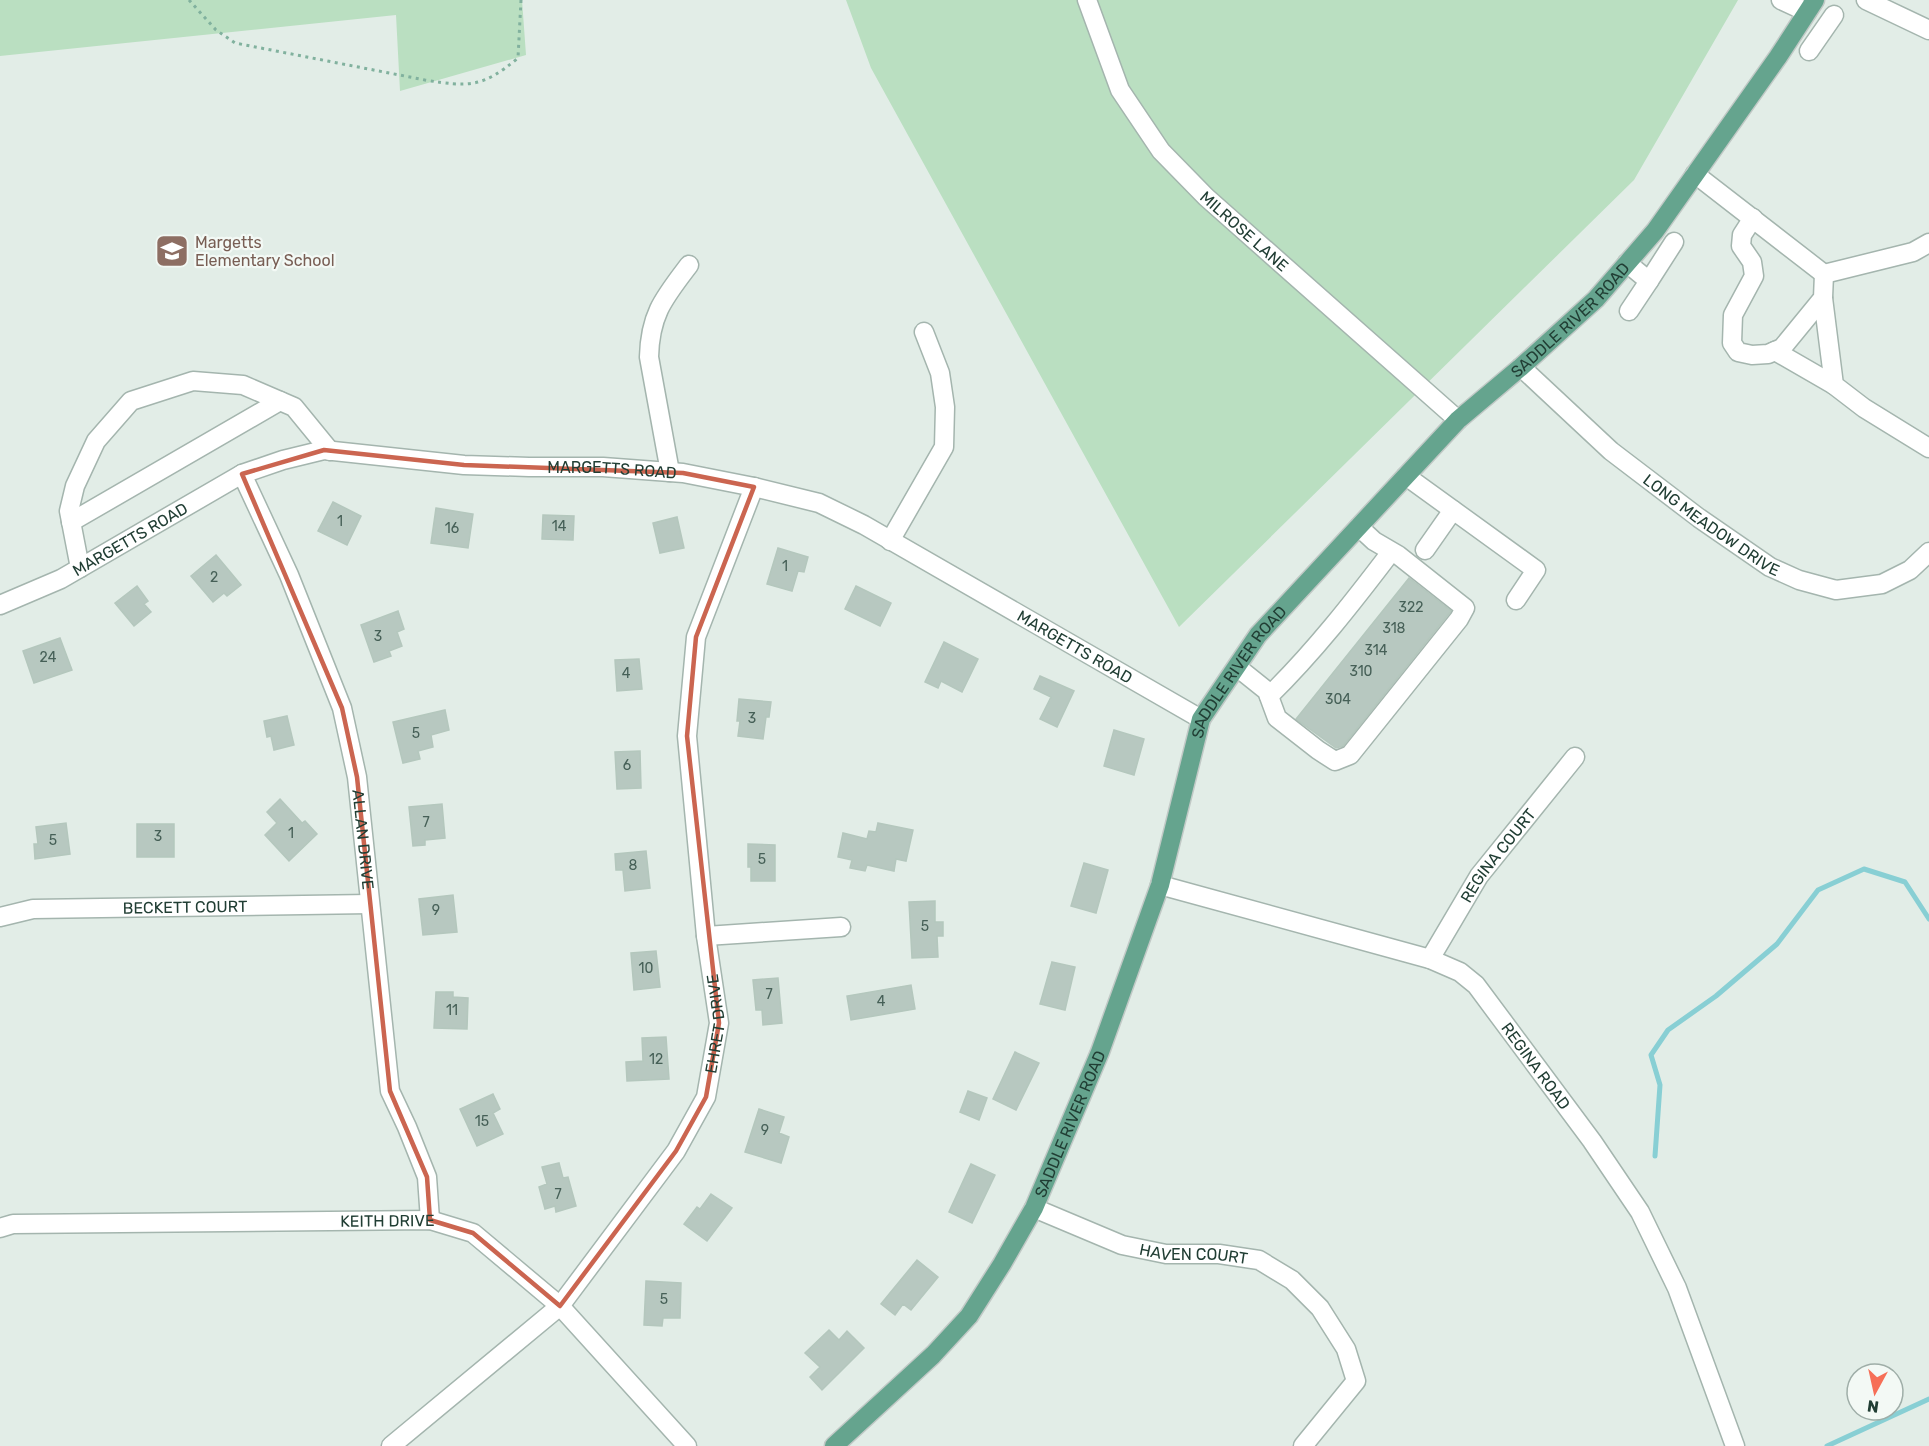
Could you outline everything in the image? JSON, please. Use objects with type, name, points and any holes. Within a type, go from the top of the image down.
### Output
[{"type":"main road","name":"SADDLE RIVER ROAD","points":[[834,1446],[933,1355],[969,1316],[1034,1208],[1100,1052],[1160,885],[1201,719],[1258,635],[1458,420],[1596,299],[1655,231],[1808,11]]},
{"type":"street","name":"MILROSE LANE","points":[[1087,0],[1120,90],[1161,151],[1255,242],[1458,420]]},
{"type":"street","points":[[1780,0],[1808,11],[1822,32]]},
{"type":"street","points":[[1866,0],[1929,30]]},
{"type":"street","points":[[1809,51],[1834,15]]},
{"type":"street","points":[[1695,174],[1824,274]]},
{"type":"street","points":[[1753,218],[1742,236],[1741,246],[1752,262],[1754,276],[1733,315],[1732,344],[1738,352],[1752,355],[1768,354],[1782,348],[1823,298]]},
{"type":"street","points":[[1629,311],[1674,242]]},
{"type":"street","points":[[1824,274],[1913,252],[1929,243]]},
{"type":"street","points":[[1627,262],[1650,281]]},
{"type":"street","points":[[670,472],[649,357],[650,340],[652,323],[667,294],[689,265]]},
{"type":"street","points":[[1824,274],[1823,298],[1834,385]]},
{"type":"street","points":[[890,541],[944,447],[945,407],[940,373],[924,332]]},
{"type":"street","points":[[1775,351],[1834,385],[1864,408],[1929,448]]},
{"type":"street","name":"LONG MEADOW DRIVE","points":[[1521,367],[1611,451],[1699,518],[1770,567],[1799,580],[1836,590],[1882,584],[1910,570],[1929,552]]},
{"type":"street","points":[[80,568],[69,511],[75,486],[96,441],[131,401],[193,381],[243,385],[294,407],[330,451]]},
{"type":"street","points":[[71,522],[280,401]]},
{"type":"street","name":"MARGETTS ROAD","points":[[0,605],[61,579],[242,474],[283,460],[324,450],[464,465],[603,467],[670,472],[754,487],[819,503],[864,525],[1201,719]]},
{"type":"street","name":"ALLAN DRIVE","points":[[242,474],[289,575],[342,708],[357,777],[390,1091],[427,1177],[430,1220]]},
{"type":"street","points":[[1406,476],[1536,570],[1516,600]]},
{"type":"street","name":"EHRET DRIVE","points":[[391,1446],[560,1306],[676,1151],[706,1097],[719,1023],[706,936],[687,736],[696,637],[754,487]]},
{"type":"street","points":[[1425,550],[1453,510]]},
{"type":"street","points":[[1237,667],[1267,691],[1278,718],[1318,750],[1335,761],[1350,755],[1459,619],[1465,608],[1374,541],[1359,527]]},
{"type":"street","points":[[1269,696],[1358,596],[1391,552]]},
{"type":"street","name":"REGINA COURT","points":[[1430,959],[1479,876],[1575,757]]},
{"type":"street","name":"REGINA ROAD","points":[[1160,885],[1430,959],[1460,972],[1476,985],[1592,1141],[1640,1212],[1677,1288],[1735,1446]]},
{"type":"street","name":"BECKETT COURT","points":[[0,917],[33,909],[370,904]]},
{"type":"street","points":[[706,936],[841,927]]},
{"type":"street","name":"HAVEN COURT","points":[[1034,1208],[1122,1245],[1166,1254],[1219,1254],[1259,1260],[1292,1280],[1320,1308],[1346,1349],[1356,1381],[1303,1446]]},
{"type":"street","name":"KEITH DRIVE","points":[[0,1228],[13,1224],[430,1220],[473,1233],[560,1306],[687,1446]]},
{"type":"path","points":[[189,0],[216,30],[235,43],[452,84],[476,84],[498,74],[518,58],[521,0]]},
{"type":"highlighted area","points":[[324,450],[464,465],[683,473],[754,487],[696,637],[687,736],[719,1023],[706,1097],[676,1151],[560,1306],[473,1233],[430,1220],[427,1177],[390,1091],[357,777],[342,708],[242,474]]},
{"type":"green space","points":[[0,0],[522,0],[526,55],[400,91],[396,15],[0,56]]},
{"type":"green space","points":[[846,0],[1738,0],[1634,180],[1179,627],[871,68]]},
{"type":"building","points":[[333,502],[361,516],[347,545],[318,531]]},
{"type":"building","points":[[436,508],[473,514],[468,548],[431,543]]},
{"type":"building","points":[[543,515],[574,516],[573,540],[542,539]]},
{"type":"building","points":[[677,517],[684,548],[660,553],[653,523]]},
{"type":"building","points":[[778,548],[808,557],[804,572],[798,571],[792,591],[767,584]]},
{"type":"building","points":[[216,555],[241,585],[227,596],[224,593],[213,602],[191,576]]},
{"type":"building","points":[[1409,578],[1451,611],[1343,746],[1336,748],[1296,719]]},
{"type":"building","points":[[137,586],[148,601],[144,604],[151,612],[134,626],[115,603]]},
{"type":"building","points":[[856,586],[891,603],[880,626],[845,609]]},
{"type":"building","points":[[398,611],[404,629],[397,632],[402,646],[389,651],[391,656],[374,662],[361,625]]},
{"type":"building","points":[[60,638],[72,670],[34,683],[23,651]]},
{"type":"building","points":[[944,642],[978,659],[962,692],[941,681],[938,688],[925,682]]},
{"type":"building","points":[[639,659],[642,689],[617,691],[615,660]]},
{"type":"building","points":[[1040,676],[1074,691],[1057,727],[1040,719],[1051,697],[1034,689]]},
{"type":"building","points":[[739,699],[771,702],[763,739],[738,736]]},
{"type":"building","points":[[445,710],[449,730],[431,735],[433,747],[418,751],[420,759],[403,763],[393,722]]},
{"type":"building","points":[[287,716],[294,745],[274,750],[271,736],[267,737],[264,721]]},
{"type":"building","points":[[1114,730],[1144,739],[1134,775],[1104,766]]},
{"type":"building","points":[[640,751],[641,788],[617,789],[615,752]]},
{"type":"building","points":[[280,799],[302,823],[305,821],[317,834],[289,861],[265,835],[277,823],[267,812]]},
{"type":"building","points":[[442,804],[445,838],[425,840],[425,845],[413,846],[409,807]]},
{"type":"building","points":[[66,823],[70,854],[35,859],[34,844],[38,844],[36,827]]},
{"type":"building","points":[[878,823],[913,830],[906,861],[896,859],[894,871],[867,865],[865,871],[850,868],[852,860],[838,857],[843,833],[867,839],[869,831],[876,832]]},
{"type":"building","points":[[137,824],[174,824],[174,857],[137,857]]},
{"type":"building","points":[[748,844],[775,845],[775,881],[751,881],[751,867],[748,867]]},
{"type":"building","points":[[646,851],[650,888],[625,891],[623,870],[616,870],[615,854]]},
{"type":"building","points":[[1084,863],[1108,870],[1096,913],[1071,906]]},
{"type":"building","points":[[453,895],[457,932],[423,935],[419,899]]},
{"type":"building","points":[[935,901],[935,922],[943,922],[943,936],[937,936],[938,957],[912,958],[909,902]]},
{"type":"building","points":[[656,951],[660,987],[634,990],[631,953]]},
{"type":"building","points":[[1052,962],[1075,967],[1065,1010],[1040,1004]]},
{"type":"building","points":[[778,978],[782,1023],[763,1025],[762,1010],[756,1010],[753,980]]},
{"type":"building","points":[[911,985],[915,1009],[851,1020],[847,996]]},
{"type":"building","points":[[436,992],[453,992],[453,997],[468,998],[467,1029],[434,1028]]},
{"type":"building","points":[[666,1037],[669,1079],[627,1081],[626,1062],[643,1061],[642,1038]]},
{"type":"building","points":[[1015,1052],[1039,1063],[1016,1110],[993,1099]]},
{"type":"building","points":[[968,1091],[987,1098],[979,1120],[960,1112]]},
{"type":"building","points":[[493,1094],[500,1109],[493,1113],[503,1134],[477,1146],[460,1109]]},
{"type":"building","points":[[759,1109],[784,1117],[779,1133],[789,1137],[781,1163],[745,1152]]},
{"type":"building","points":[[559,1163],[563,1178],[568,1177],[576,1206],[556,1212],[555,1206],[545,1209],[539,1187],[547,1184],[542,1167]]},
{"type":"building","points":[[971,1164],[995,1175],[972,1223],[949,1212]]},
{"type":"building","points":[[711,1194],[732,1208],[707,1241],[684,1224],[697,1207],[700,1209]]},
{"type":"building","points":[[917,1260],[938,1277],[911,1310],[903,1304],[895,1315],[881,1304]]},
{"type":"building","points":[[646,1281],[681,1283],[680,1318],[663,1318],[662,1326],[644,1325]]},
{"type":"building","points":[[829,1330],[839,1340],[847,1331],[864,1348],[822,1390],[810,1377],[820,1367],[805,1353]]},
{"type":"waterway","points":[[1655,1156],[1660,1085],[1651,1055],[1668,1030],[1716,996],[1777,944],[1818,890],[1864,869],[1905,882],[1929,919]]},
{"type":"waterway","points":[[1827,1446],[1929,1399]]},
{"type":"place","name":"Margetts Elementary School","points":[[172,251]]}]
